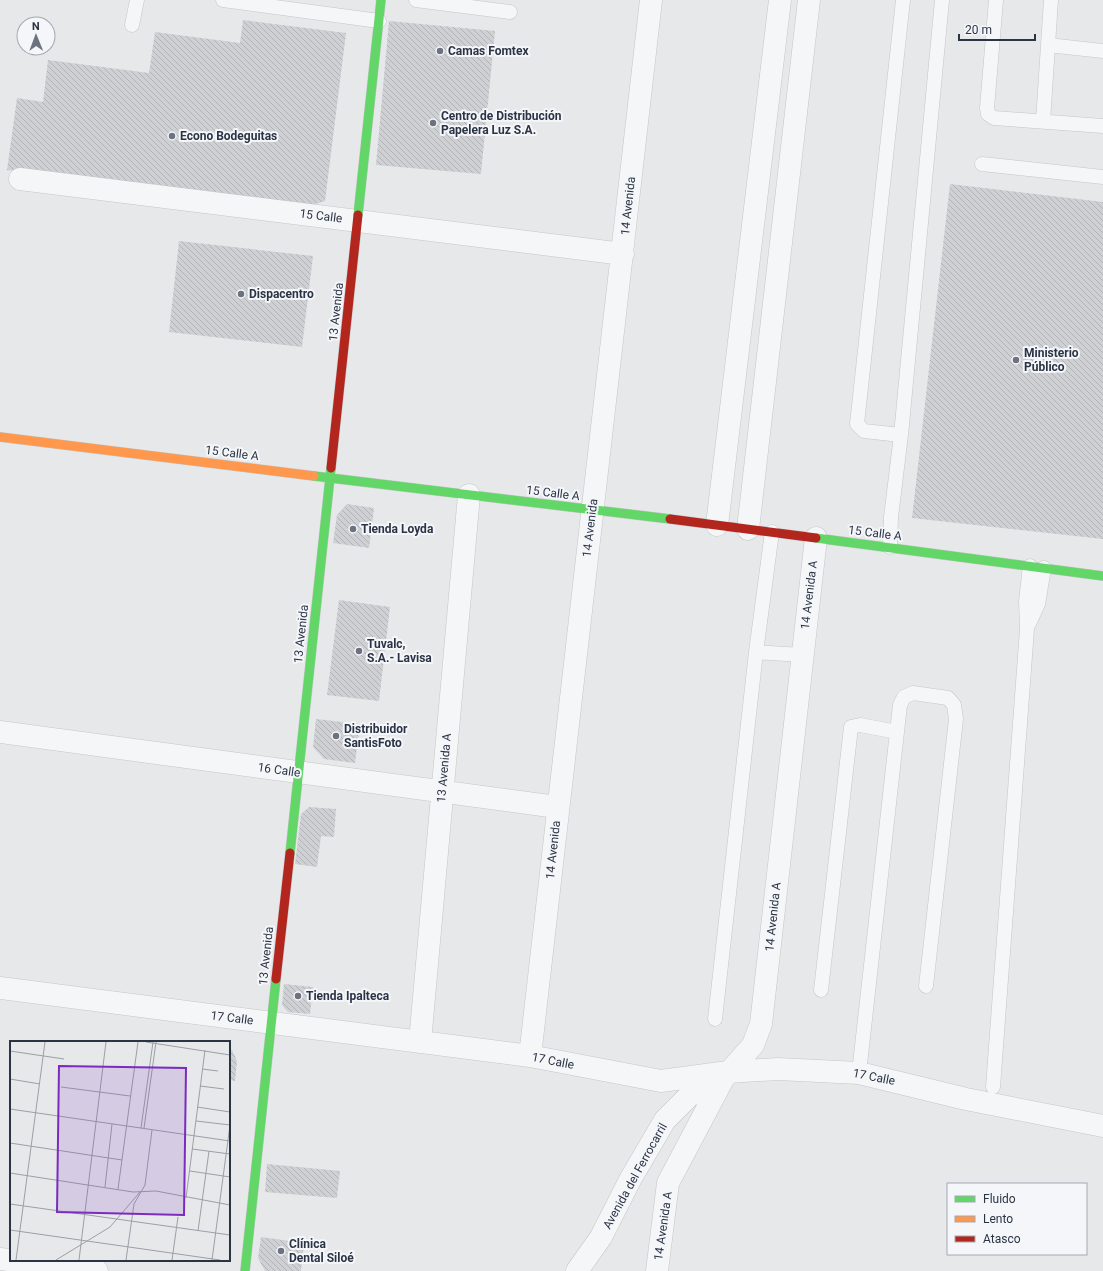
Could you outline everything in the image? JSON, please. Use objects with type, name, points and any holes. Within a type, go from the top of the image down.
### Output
[{"type":"street","name":"13 Avenida","points":[[245,1271],[381,0]]},
{"type":"street","name":"14 Avenida","points":[[530,1056],[557,808],[623,254],[651,0]]},
{"type":"street","points":[[717,525],[780,0]]},
{"type":"street","points":[[748,529],[808,0]]},
{"type":"street","name":"15 Calle","points":[[20,179],[623,254]]},
{"type":"street","name":"15 Calle A","points":[[0,437],[717,525],[1103,576]]},
{"type":"street","name":"13 Avenida A","points":[[420,1042],[469,494]]},
{"type":"street","name":"14 Avenida A","points":[[657,1271],[668,1183],[726,1075],[753,1044],[761,1024],[816,538]]},
{"type":"street","name":"16 Calle","points":[[0,732],[557,808]]},
{"type":"street","name":"17 Calle","points":[[0,988],[530,1056],[661,1081],[778,1070],[860,1073],[966,1099],[1103,1126]]},
{"type":"street","name":"Avenida del Ferrocarril","points":[[577,1271],[601,1237],[631,1178],[665,1120],[689,1096],[726,1075]]},
{"type":"street","points":[[0,1259],[10,1260]]},
{"type":"street","points":[[16,1261],[97,1271]]},
{"type":"lane","points":[[132,25],[137,0]]},
{"type":"lane","points":[[223,0],[379,21]]},
{"type":"lane","points":[[416,0],[510,12]]},
{"type":"lane","points":[[902,435],[864,431],[857,424],[903,0]]},
{"type":"lane","points":[[890,547],[891,517],[902,435],[942,0]]},
{"type":"lane","points":[[996,0],[987,108],[988,114],[994,118],[1103,126]]},
{"type":"lane","points":[[1043,122],[1051,0]]},
{"type":"lane","points":[[1048,45],[1103,51]]},
{"type":"lane","points":[[982,164],[1103,177]]},
{"type":"lane","points":[[715,1019],[756,652],[772,532]]},
{"type":"lane","points":[[994,1087],[1027,628],[1026,601],[1037,567]]},
{"type":"lane","points":[[756,652],[802,655]]},
{"type":"lane","points":[[860,1073],[900,705],[904,697],[912,693],[948,698],[954,705],[956,719],[926,986]]},
{"type":"lane","points":[[821,990],[851,727],[860,725],[897,732]]},
{"type":"building","name":"Econo Bodeguitas","points":[[243,20],[346,33],[325,201],[302,208],[7,170],[17,98],[43,102],[48,60],[149,73],[155,32],[240,43]]},
{"type":"building","name":"Centro de Distribución Papelera Luz S.A.","points":[[389,21],[495,31],[481,174],[376,165]]},
{"type":"building","name":"Ministerio Público","points":[[950,184],[1103,202],[1103,539],[912,518]]},
{"type":"building","name":"Dispacentro","points":[[179,241],[313,256],[302,347],[169,332]]},
{"type":"building","name":"Tienda Loyda","points":[[347,504],[374,508],[369,548],[333,543],[337,515]]},
{"type":"building","name":"Tuvalc, S.A.- Lavisa","points":[[339,600],[390,607],[379,701],[327,695]]},
{"type":"building","name":"Distribuidor SantisFoto","points":[[316,719],[360,724],[355,763],[324,759],[313,747]]},
{"type":"building","points":[[309,807],[336,809],[334,837],[321,836],[317,867],[295,864],[301,814]]},
{"type":"building","name":"Tienda Ipalteca","points":[[284,984],[313,987],[310,1014],[288,1012],[282,1005]]},
{"type":"building","points":[[230,1050],[232,1050],[237,1061],[235,1081],[230,1080]]},
{"type":"building","points":[[267,1164],[340,1171],[337,1198],[265,1192]]},
{"type":"building","name":"Clínica Dental Siloé","points":[[261,1237],[304,1243],[301,1271],[265,1271],[258,1258]]},
{"type":"traffic: fast","points":[[358,215],[381,0]]},
{"type":"traffic: fast","points":[[290,853],[331,468]]},
{"type":"traffic: fast","points":[[314,476],[670,519]]},
{"type":"traffic: fast","points":[[816,538],[1103,576]]},
{"type":"traffic: fast","points":[[245,1271],[276,979]]},
{"type":"traffic: slow","points":[[0,437],[314,476]]},
{"type":"traffic: jam","points":[[331,468],[358,215]]},
{"type":"traffic: jam","points":[[670,519],[816,538]]},
{"type":"traffic: jam","points":[[276,979],[290,853]]},
{"type":"place","name":"Camas Fomtex","points":[[440,51]]},
{"type":"place","name":"Centro de Distribución Papelera Luz S.A.","points":[[433,123]]},
{"type":"place","name":"Econo Bodeguitas","points":[[172,136]]},
{"type":"place","name":"Dispacentro","points":[[241,294]]},
{"type":"place","name":"Ministerio Público","points":[[1016,360]]},
{"type":"place","name":"Tienda Loyda","points":[[353,529]]},
{"type":"place","name":"Tuvalc, S.A.- Lavisa","points":[[359,651]]},
{"type":"place","name":"Distribuidor SantisFoto","points":[[336,736]]},
{"type":"place","name":"Tienda Ipalteca","points":[[298,996]]},
{"type":"place","name":"Clínica Dental Siloé","points":[[281,1251]]}]
